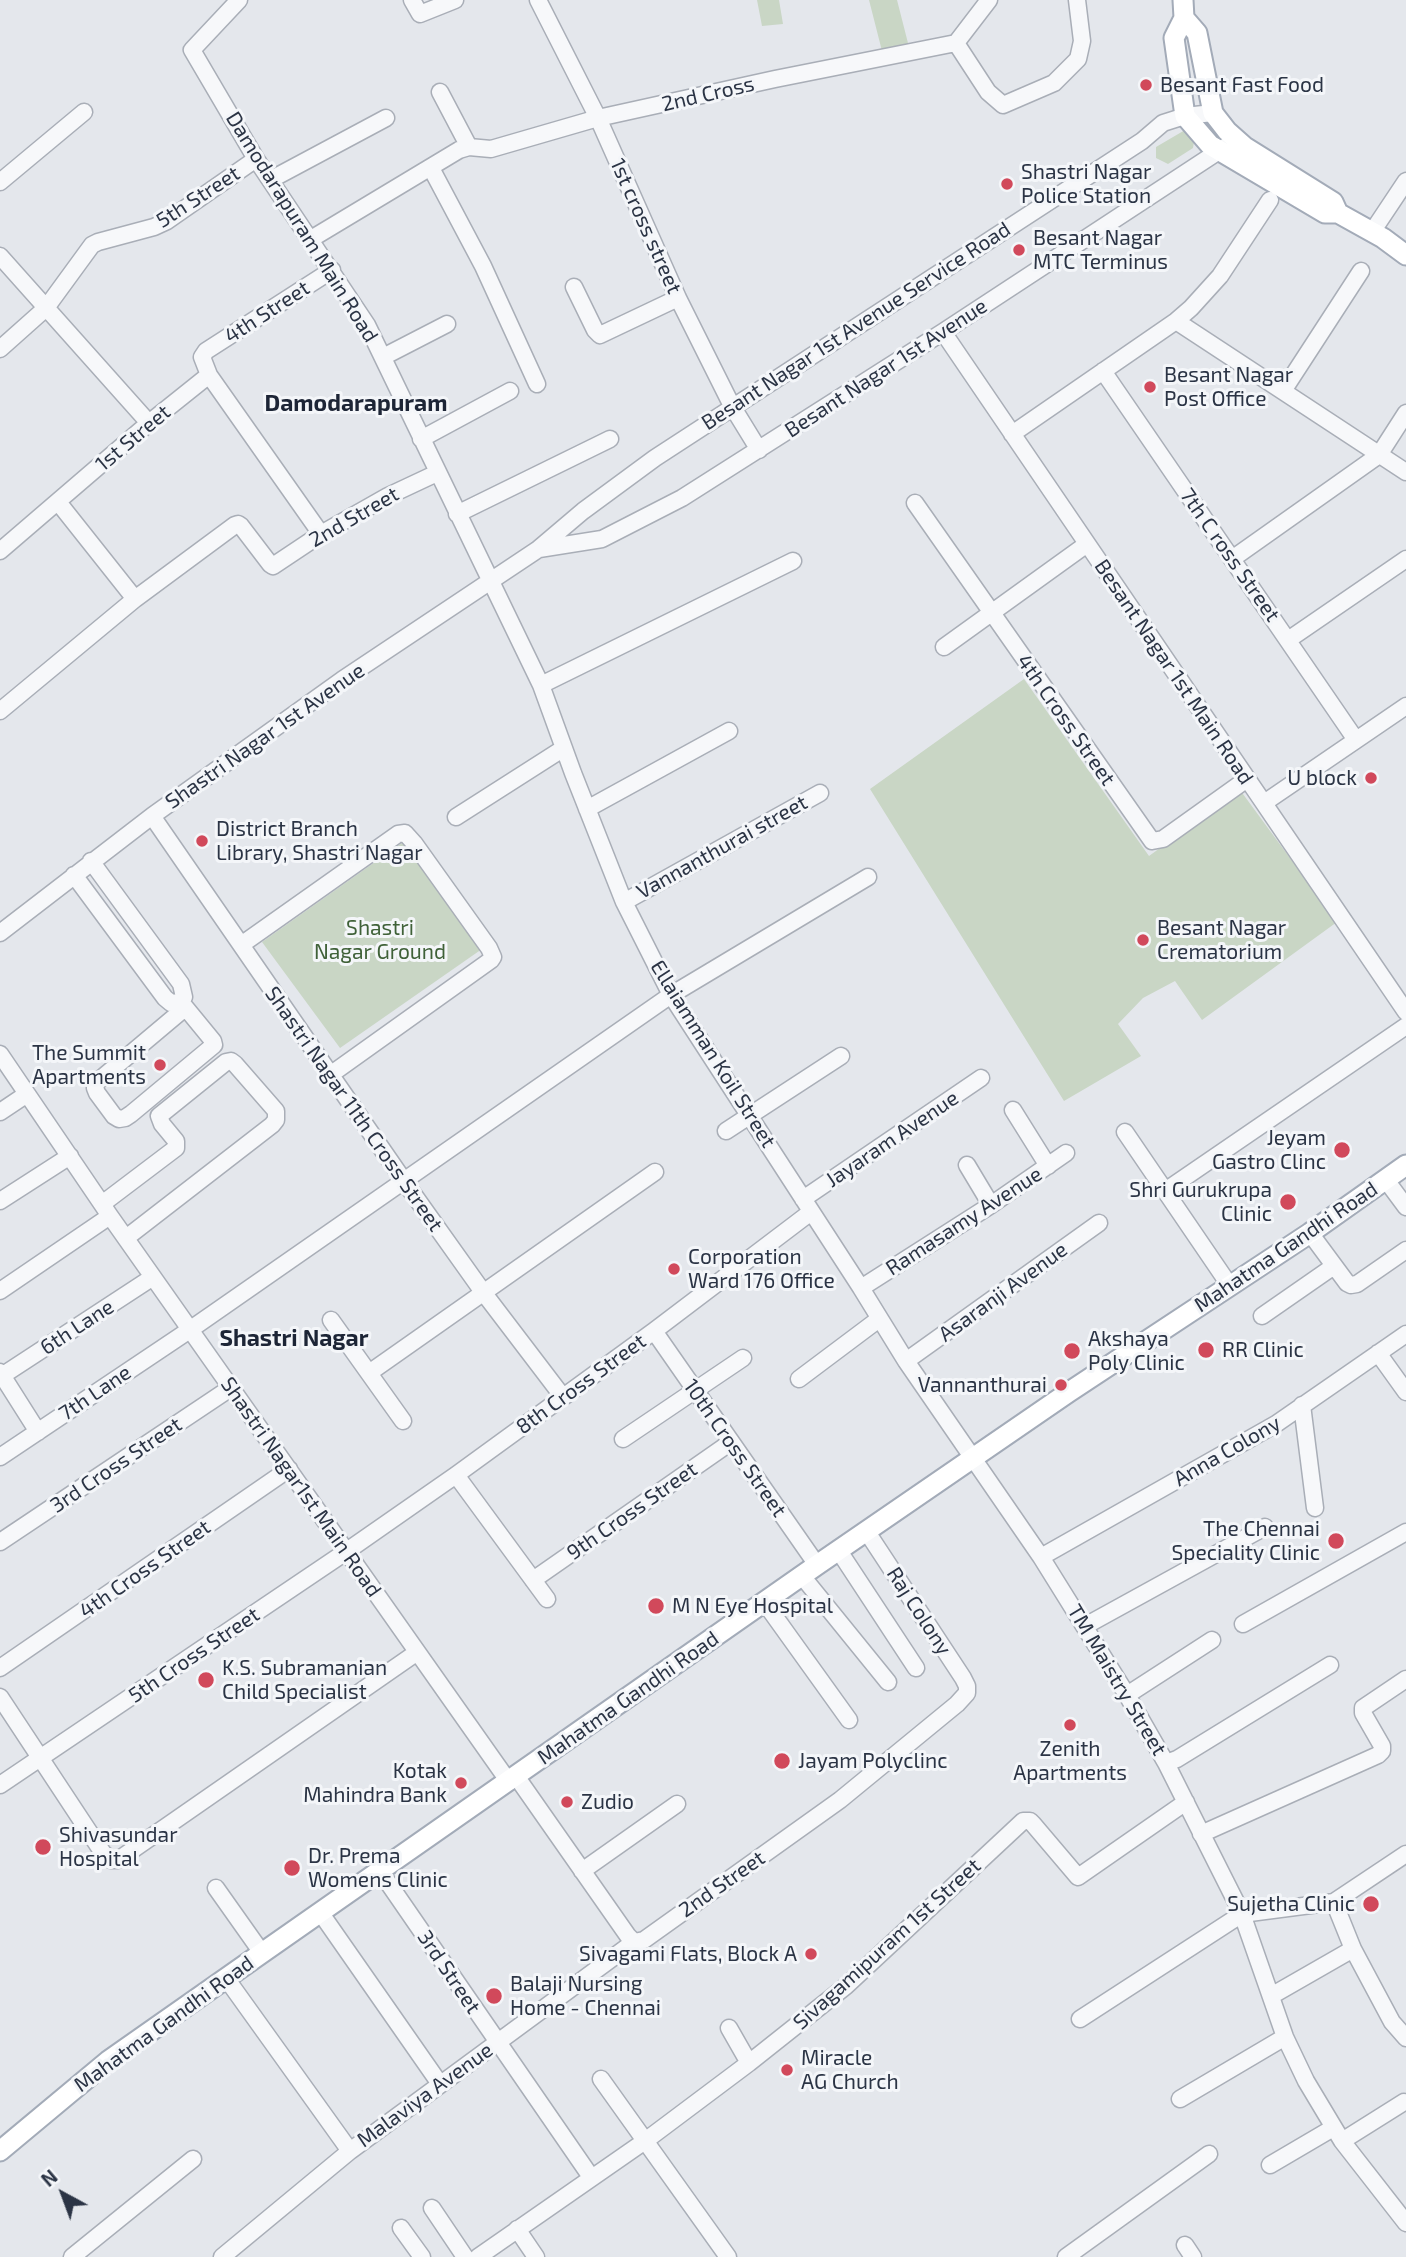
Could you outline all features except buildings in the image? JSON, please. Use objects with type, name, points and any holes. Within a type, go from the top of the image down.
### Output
[{"type":"main road","points":[[1183,9],[1197,33],[1213,113],[1241,143],[1333,202],[1338,213]]},
{"type":"main road","points":[[1183,9],[1174,38],[1185,116],[1210,145],[1325,213],[1338,213],[1377,225],[1406,255]]},
{"type":"main road","name":"Mahatma Gandhi Road","points":[[0,2151],[108,2061],[320,1912],[972,1458],[1310,1233],[1406,1165]]},
{"type":"street","name":"Damodarapuram Main Road","points":[[239,0],[192,50],[256,159],[367,325],[492,581]]},
{"type":"street","points":[[412,0],[420,14],[455,0]]},
{"type":"street","name":"1st cross street","points":[[538,0],[598,118],[678,298],[732,406],[760,450]]},
{"type":"street","points":[[989,0],[956,43],[988,92],[1003,105],[1054,83],[1078,59],[1082,41],[1077,0]]},
{"type":"street","name":"2nd Cross","points":[[469,147],[491,149],[598,118],[956,43]]},
{"type":"street","points":[[311,239],[459,150],[469,147],[440,92]]},
{"type":"street","points":[[0,182],[85,111]]},
{"type":"street","name":"Besant Nagar 1st Avenue Service Road","points":[[537,550],[614,488],[732,406],[1142,141],[1163,123],[1185,116],[1213,113]]},
{"type":"street","points":[[270,180],[386,118]]},
{"type":"street","name":"Besant Nagar 1st Avenue","points":[[537,550],[602,539],[681,498],[760,450],[1220,152],[1241,143]]},
{"type":"street","name":"5th Street","points":[[46,308],[92,245],[161,224],[256,159]]},
{"type":"street","points":[[431,168],[483,266],[537,384]]},
{"type":"street","points":[[1377,225],[1406,181]]},
{"type":"street","points":[[1013,434],[1176,321],[1197,302],[1220,276],[1270,200]]},
{"type":"street","points":[[0,256],[149,423]]},
{"type":"street","name":"4th Street","points":[[209,375],[203,355],[332,270]]},
{"type":"street","points":[[1283,391],[1362,271]]},
{"type":"street","points":[[574,286],[600,335],[678,298]]},
{"type":"street","points":[[0,349],[46,308]]},
{"type":"street","points":[[1176,321],[1406,472]]},
{"type":"street","points":[[383,357],[447,324]]},
{"type":"street","name":"Besant Nagar 1st Main Road","points":[[943,332],[1406,1012]]},
{"type":"street","name":"7th C ross Street","points":[[1103,371],[1356,740]]},
{"type":"street","points":[[209,375],[321,534]]},
{"type":"street","name":"1st Street","points":[[0,551],[209,375]]},
{"type":"street","points":[[421,439],[510,391]]},
{"type":"street","points":[[1232,559],[1379,455],[1406,413]]},
{"type":"street","points":[[457,514],[610,439]]},
{"type":"street","name":"2nd Street","points":[[135,599],[237,524],[274,566],[321,534],[388,496],[437,473]]},
{"type":"street","points":[[0,711],[135,599],[58,502]]},
{"type":"street","name":"4th Cross Street","points":[[915,503],[1152,841],[1163,839],[1247,779]]},
{"type":"street","points":[[944,647],[1087,544]]},
{"type":"street","name":"Shastri Nagar 1st Avenue","points":[[0,933],[91,861],[342,680],[537,550]]},
{"type":"street","points":[[1288,640],[1406,559]]},
{"type":"street","points":[[541,685],[793,561]]},
{"type":"street","name":"Ellaiamman Koil Street","points":[[492,581],[541,685],[624,902],[671,995],[906,1361],[972,1458]]},
{"type":"street","points":[[1264,803],[1406,706]]},
{"type":"street","points":[[587,809],[729,731]]},
{"type":"street","points":[[456,817],[564,748]]},
{"type":"street","name":"Vannanthurai street","points":[[624,902],[820,793]]},
{"type":"street","name":"Shastri Nagar 11th Cross Street","points":[[152,816],[404,1181],[483,1292],[563,1397]]},
{"type":"street","points":[[240,945],[398,834],[405,833],[474,927],[493,957],[487,964],[330,1075]]},
{"type":"street","points":[[74,875],[165,998],[171,1003],[183,1005],[214,1045],[125,1118],[118,1119],[114,1116],[97,1093],[97,1082],[183,1005],[184,998],[181,984],[91,861]]},
{"type":"street","name":"7th Lane","points":[[0,1457],[191,1329],[671,995],[868,877]]},
{"type":"street","points":[[1165,1191],[1406,1026]]},
{"type":"street","name":"Shastri Nagar1st Main Road","points":[[0,1054],[153,1278],[416,1653],[512,1779]]},
{"type":"street","points":[[726,1131],[841,1056]]},
{"type":"street","points":[[0,1291],[106,1210],[176,1149],[176,1141],[159,1116],[226,1062],[231,1061],[276,1111],[276,1120],[126,1238]]},
{"type":"street","name":"Jayaram Avenue","points":[[807,1205],[981,1078]]},
{"type":"street","points":[[0,1112],[27,1094]]},
{"type":"street","points":[[1013,1110],[1048,1166]]},
{"type":"street","points":[[1125,1132],[1230,1286]]},
{"type":"street","name":"Ramasamy Avenue","points":[[861,1288],[991,1205],[1066,1153]]},
{"type":"street","points":[[0,1201],[70,1156]]},
{"type":"street","points":[[967,1164],[991,1205]]},
{"type":"street","points":[[369,1373],[654,1172]]},
{"type":"street","points":[[1386,1180],[1406,1208]]},
{"type":"street","name":"8th Cross Street","points":[[347,1551],[654,1331],[807,1205]]},
{"type":"street","name":"Asaranji Avenue","points":[[906,1361],[1099,1223]]},
{"type":"street","points":[[1310,1233],[1347,1283],[1354,1286],[1406,1250]]},
{"type":"street","points":[[1262,1316],[1334,1266]]},
{"type":"street","name":"6th Lane","points":[[1,1375],[153,1278]]},
{"type":"street","points":[[799,1379],[879,1319]]},
{"type":"street","points":[[331,1320],[403,1422]]},
{"type":"street","name":"10th Cross Street","points":[[654,1331],[731,1442],[810,1571],[888,1682]]},
{"type":"street","name":"Anna Colony","points":[[1041,1557],[1276,1424],[1406,1334]]},
{"type":"street","points":[[1378,1353],[1406,1392]]},
{"type":"street","points":[[623,1439],[743,1358]]},
{"type":"street","points":[[1,1375],[38,1432]]},
{"type":"street","name":"3rd Cross Street","points":[[0,1542],[232,1387]]},
{"type":"street","points":[[1303,1405],[1315,1508]]},
{"type":"street","name":"9th Cross Street","points":[[533,1580],[731,1442]]},
{"type":"street","name":"TM Maistry Street","points":[[972,1458],[1085,1626],[1166,1763],[1242,1914],[1285,2037],[1306,2081],[1337,2134],[1406,2223]]},
{"type":"street","name":"4th Cross Street","points":[[0,1668],[289,1469]]},
{"type":"street","points":[[456,1475],[547,1598]]},
{"type":"street","points":[[1085,1626],[1265,1527]]},
{"type":"street","name":"Raj Colony","points":[[867,1532],[963,1678],[967,1693]]},
{"type":"street","points":[[1243,1624],[1406,1532]]},
{"type":"street","name":"5th Cross Street","points":[[0,1785],[347,1551]]},
{"type":"street","points":[[839,1551],[916,1668]]},
{"type":"street","points":[[765,1603],[849,1720]]},
{"type":"street","points":[[1127,1695],[1212,1640]]},
{"type":"street","points":[[0,1698],[6,1722],[40,1758],[103,1853],[111,1860],[118,1860],[416,1653]]},
{"type":"street","points":[[1166,1763],[1177,1759],[1331,1665]]},
{"type":"street","points":[[1201,1834],[1378,1755],[1382,1746],[1363,1713],[1363,1708],[1406,1679]]},
{"type":"street","name":"2nd Street","points":[[634,1942],[644,1940],[840,1800],[967,1693]]},
{"type":"street","points":[[512,1779],[634,1942]]},
{"type":"street","name":"Sivagamipuram 1st Street","points":[[478,2257],[645,2141],[846,1986],[1026,1820],[1033,1824],[1078,1877],[1186,1802]]},
{"type":"street","points":[[582,1871],[677,1804]]},
{"type":"street","points":[[1080,2019],[1242,1914],[1334,1902],[1406,1854]]},
{"type":"street","name":"3rd Street","points":[[380,1871],[591,2177]]},
{"type":"street","points":[[216,1888],[262,1953]]},
{"type":"street","points":[[1334,1902],[1353,1949],[1392,2022],[1406,2038]]},
{"type":"street","points":[[320,1912],[440,2084]]},
{"type":"street","name":"Malaviya Avenue","points":[[222,2257],[350,2151],[634,1942]]},
{"type":"street","points":[[1271,1996],[1353,1949]]},
{"type":"street","points":[[226,1978],[350,2151]]},
{"type":"street","points":[[729,2028],[749,2063]]},
{"type":"street","points":[[1180,2099],[1285,2037]]},
{"type":"street","points":[[601,2078],[729,2257]]},
{"type":"street","points":[[1270,2165],[1404,2102]]},
{"type":"street","points":[[1066,2257],[1209,2154]]},
{"type":"street","points":[[72,2257],[193,2159]]},
{"type":"street","points":[[432,2208],[465,2257]]},
{"type":"street","points":[[401,2228],[422,2257]]},
{"type":"street","points":[[517,2229],[536,2257]]},
{"type":"green space","points":[[757,0],[779,0],[783,24],[762,26]]},
{"type":"green space","points":[[869,0],[897,0],[909,47],[882,51]]},
{"type":"green space","points":[[1185,130],[1195,136],[1193,148],[1168,164],[1156,158],[1156,147]]},
{"type":"green space","points":[[1024,679],[1149,856],[1240,790],[1337,922],[1202,1020],[1175,981],[1143,998],[1118,1024],[1141,1056],[1064,1101],[870,789]]},
{"type":"green space","name":"Shastri Nagar Ground","points":[[406,840],[482,949],[340,1048],[262,942]]},
{"type":"place","name":"Besant Fast Food","points":[[1146,85]]},
{"type":"place","name":"Shastri Nagar Police Station","points":[[1007,184]]},
{"type":"place","name":"Besant Nagar MTC Terminus","points":[[1019,250]]},
{"type":"place","name":"Besant Nagar Post Office","points":[[1150,387]]},
{"type":"place","name":"U block","points":[[1371,778]]},
{"type":"place","name":"District Branch Library, Shastri Nagar","points":[[202,841]]},
{"type":"place","name":"Besant Nagar Crematorium","points":[[1143,940]]},
{"type":"place","name":"The Summit Apartments","points":[[160,1065]]},
{"type":"place","name":"Jeyam Gastro Clinc","points":[[1342,1150]]},
{"type":"place","name":"Shri Gurukrupa Clinic","points":[[1288,1202]]},
{"type":"place","name":"Corporation Ward 176 Office","points":[[674,1269]]},
{"type":"place","name":"RR Clinic","points":[[1206,1350]]},
{"type":"place","name":"Akshaya Poly Clinic","points":[[1072,1351]]},
{"type":"place","name":"Vannanthurai","points":[[1061,1385]]},
{"type":"place","name":"The Chennai Speciality Clinic","points":[[1336,1541]]},
{"type":"place","name":"M N Eye Hospital","points":[[656,1606]]},
{"type":"place","name":"K.S. Subramanian Child Specialist","points":[[206,1680]]},
{"type":"place","name":"Zenith Apartments","points":[[1070,1725]]},
{"type":"place","name":"Jayam Polyclinc","points":[[782,1761]]},
{"type":"place","name":"Kotak Mahindra Bank","points":[[461,1783]]},
{"type":"place","name":"Zudio","points":[[567,1802]]},
{"type":"place","name":"Shivasundar Hospital","points":[[43,1847]]},
{"type":"place","name":"Dr. Prema Womens Clinic","points":[[292,1868]]},
{"type":"place","name":"Sujetha Clinic","points":[[1371,1904]]},
{"type":"place","name":"Sivagami Flats, Block A","points":[[811,1954]]},
{"type":"place","name":"Balaji Nursing Home - Chennai","points":[[494,1996]]},
{"type":"place","name":"Miracle AG Church","points":[[787,2070]]},
{"type":"district","name":"Damodarapuram","points":[[356,403]]},
{"type":"district","name":"Shastri Nagar","points":[[294,1338]]}]
